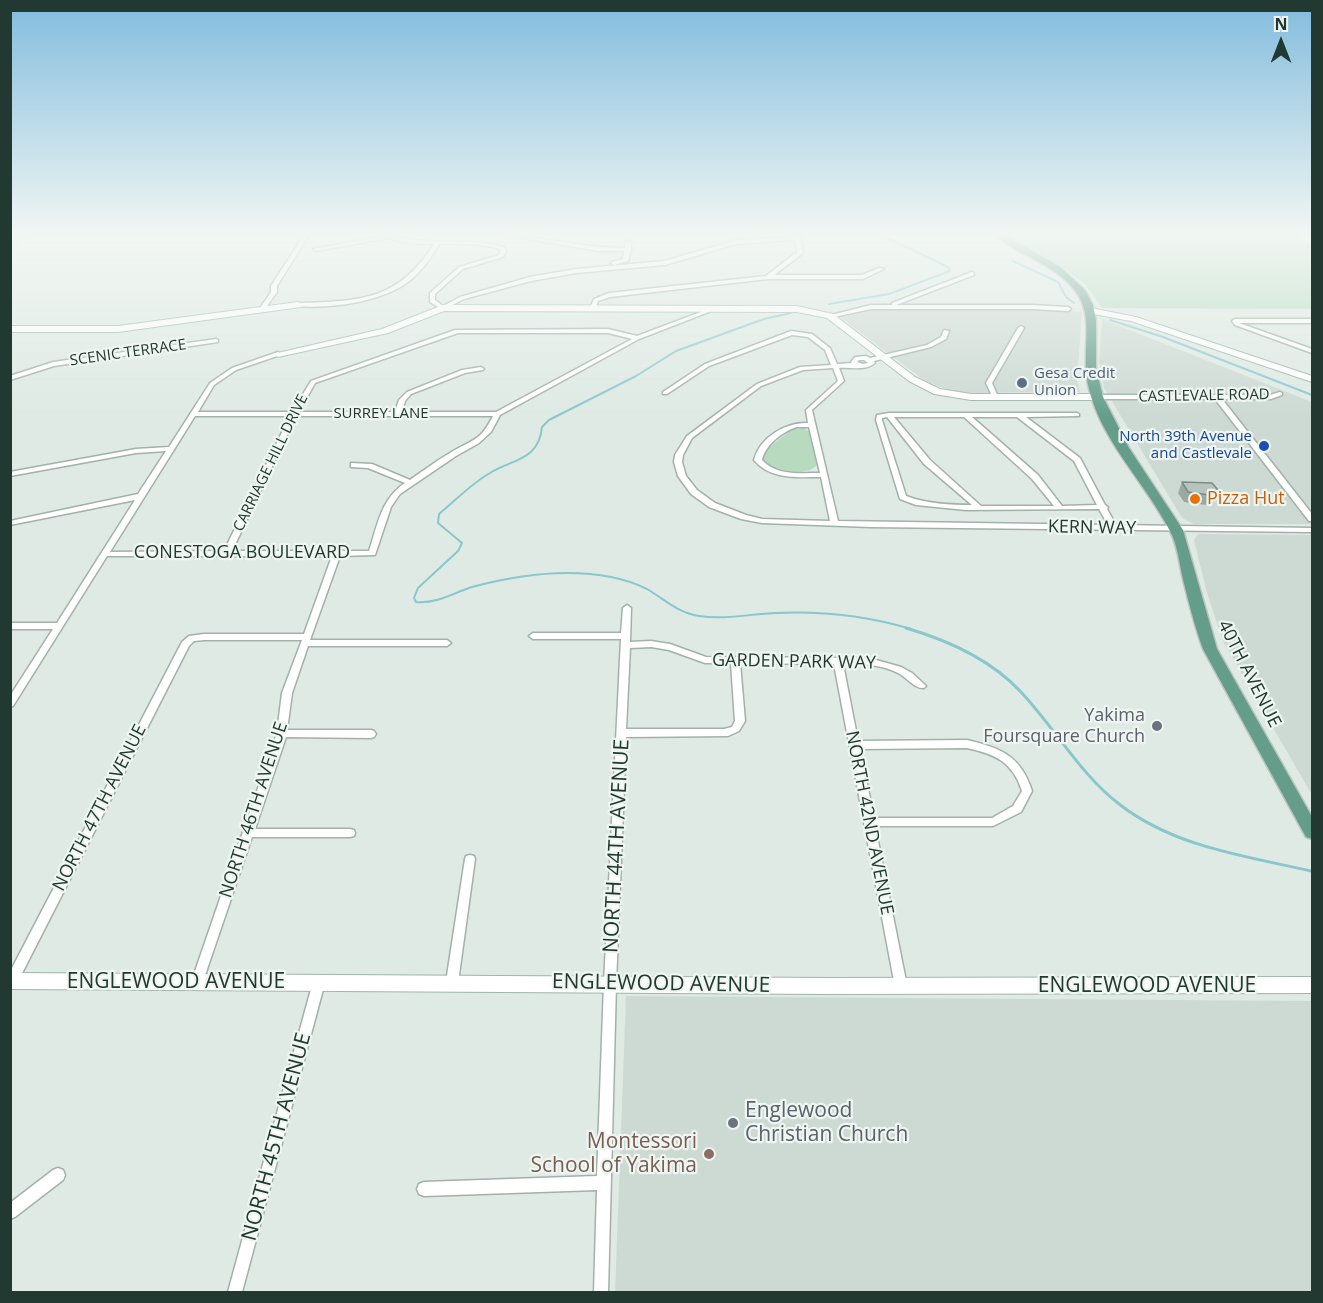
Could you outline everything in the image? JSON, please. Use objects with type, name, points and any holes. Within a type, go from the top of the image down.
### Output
[{"type":"main road","points":[[1084,296],[1091,311]]},
{"type":"main road","name":"40TH AVENUE","points":[[1091,311],[1089,364],[1097,397],[1116,434],[1176,530],[1210,649],[1312,832]]},
{"type":"street","points":[[263,308],[271,296]]},
{"type":"street","points":[[10,329],[124,328],[263,308],[356,302],[378,296]]},
{"type":"street","points":[[432,296],[432,301],[443,308],[797,309],[830,316],[865,307],[1068,309]]},
{"type":"street","points":[[10,704],[212,384],[226,373],[278,354],[386,331],[471,296]]},
{"type":"street","points":[[593,308],[596,300],[607,296]]},
{"type":"street","points":[[886,307],[915,296]]},
{"type":"street","name":"CONESTOGA BOULEVARD","points":[[105,554],[372,553],[387,507],[398,492],[483,437],[497,414],[637,338],[716,308]]},
{"type":"street","points":[[1091,311],[1133,319],[1312,379]]},
{"type":"street","name":"CASTLEVALE ROAD","points":[[830,316],[912,379],[937,392],[970,397],[1218,398],[1271,397],[1280,394]]},
{"type":"street","points":[[1312,321],[1235,321],[1237,324],[1312,349]]},
{"type":"street","points":[[995,397],[989,383],[1021,328]]},
{"type":"street","name":"CARRIAGE HILL DRIVE","points":[[227,554],[294,414],[313,382],[451,332],[608,331],[637,338]]},
{"type":"street","points":[[834,367],[857,364],[854,361],[857,358],[870,360],[934,344],[945,338],[946,331]]},
{"type":"street","points":[[665,393],[708,365],[791,333],[806,334],[828,349],[841,381],[809,410],[835,524]]},
{"type":"street","name":"SCENIC TERRACE","points":[[10,378],[40,367],[216,340]]},
{"type":"street","name":"KERN WAY","points":[[834,367],[797,369],[759,385],[694,432],[682,446],[678,462],[682,476],[694,492],[726,511],[762,521],[1176,530],[1312,530]]},
{"type":"street","points":[[398,414],[404,396],[409,393],[464,371],[481,369]]},
{"type":"street","points":[[1218,398],[1312,519]]},
{"type":"street","name":"SURREY LANE","points":[[194,414],[497,414]]},
{"type":"street","points":[[888,415],[927,462],[978,507]]},
{"type":"street","points":[[1077,415],[888,415],[879,416],[879,420],[903,497],[908,501],[925,505],[978,507],[1104,507]]},
{"type":"street","points":[[966,415],[1035,477],[1059,507]]},
{"type":"street","points":[[1018,415],[1077,460],[1104,507],[1113,528]]},
{"type":"street","points":[[812,425],[795,425],[787,428],[760,450],[758,460],[766,469],[778,473],[824,475]]},
{"type":"street","points":[[10,474],[136,451],[171,449]]},
{"type":"street","points":[[354,465],[369,466],[412,483]]},
{"type":"street","points":[[10,523],[142,496]]},
{"type":"street","points":[[337,553],[306,640],[447,643]]},
{"type":"street","name":"NORTH 44TH AVENUE","points":[[600,1293],[610,984],[627,608]]},
{"type":"street","points":[[10,626],[60,626]]},
{"type":"street","points":[[533,636],[626,641]]},
{"type":"street","name":"NORTH 47TH AVENUE","points":[[11,981],[181,649],[192,638],[306,640]]},
{"type":"street","name":"NORTH 46TH AVENUE","points":[[197,983],[282,733],[287,693],[306,640]]},
{"type":"street","name":"GARDEN PARK WAY","points":[[626,641],[669,648],[705,660],[869,661],[904,670],[921,686]]},
{"type":"street","points":[[622,733],[725,733],[736,729],[740,721],[735,661]]},
{"type":"street","name":"NORTH 42ND AVENUE","points":[[838,661],[901,986]]},
{"type":"street","points":[[282,733],[371,734]]},
{"type":"street","points":[[854,745],[967,744],[982,747],[1011,761],[1022,772],[1027,791],[1017,809],[993,822],[869,822]]},
{"type":"street","points":[[249,833],[350,833]]},
{"type":"street","points":[[452,982],[470,859]]},
{"type":"street","name":"ENGLEWOOD AVENUE","points":[[11,981],[901,986],[1312,985]]},
{"type":"street","name":"NORTH 45TH AVENUE","points":[[235,1293],[319,982]]},
{"type":"street","points":[[10,1212],[58,1175]]},
{"type":"street","points":[[424,1189],[604,1183]]},
{"type":"shaded area","points":[[1033,309],[1082,312],[1077,381],[1080,392],[973,393],[951,391],[925,381],[841,318],[869,310]]},
{"type":"shaded area","points":[[1102,319],[1312,402],[1312,524],[1194,524],[1182,518],[1104,388],[1099,362]]},
{"type":"shaded area","points":[[1198,534],[1312,535],[1312,795],[1223,641],[1207,593],[1194,540]]},
{"type":"shaded area","points":[[626,996],[1312,1001],[1312,1292],[615,1292]]},
{"type":"green space","points":[[1093,296],[1312,296],[1312,309],[1102,308]]},
{"type":"green space","points":[[804,428],[810,432],[817,465],[812,469],[799,472],[776,468],[765,462],[763,457],[765,451],[792,429]]},
{"type":"building","points":[[1182,482],[1212,483],[1218,490],[1207,490],[1210,495],[1188,492]]},
{"type":"waterway","points":[[829,304],[878,296]]},
{"type":"waterway","points":[[1065,296],[1074,303]]},
{"type":"waterway","points":[[791,313],[764,319],[676,351],[636,376],[549,420],[542,427],[540,438],[530,452],[483,477],[439,514],[438,523],[462,543],[458,551],[418,588],[414,598],[416,602],[431,601],[472,587],[519,577],[555,573],[588,574],[608,576],[638,585],[678,609],[699,616],[827,614],[878,621],[911,629]]},
{"type":"waterway","points":[[1110,320],[1163,337],[1312,395]]},
{"type":"waterway","points":[[906,628],[937,638],[982,660],[995,669],[1033,705],[1079,764],[1105,792],[1140,819],[1211,848],[1311,871]]},
{"type":"place","name":"Gesa Credit Union","points":[[1022,383]]},
{"type":"place","name":"North 39th Avenue and Castlevale","points":[[1264,446]]},
{"type":"place","name":"Pizza Hut","points":[[1195,499]]},
{"type":"place","name":"Yakima Foursquare Church","points":[[1157,726]]},
{"type":"place","name":"Englewood Christian Church","points":[[733,1123]]},
{"type":"place","name":"Montessori School of Yakima","points":[[709,1154]]}]
